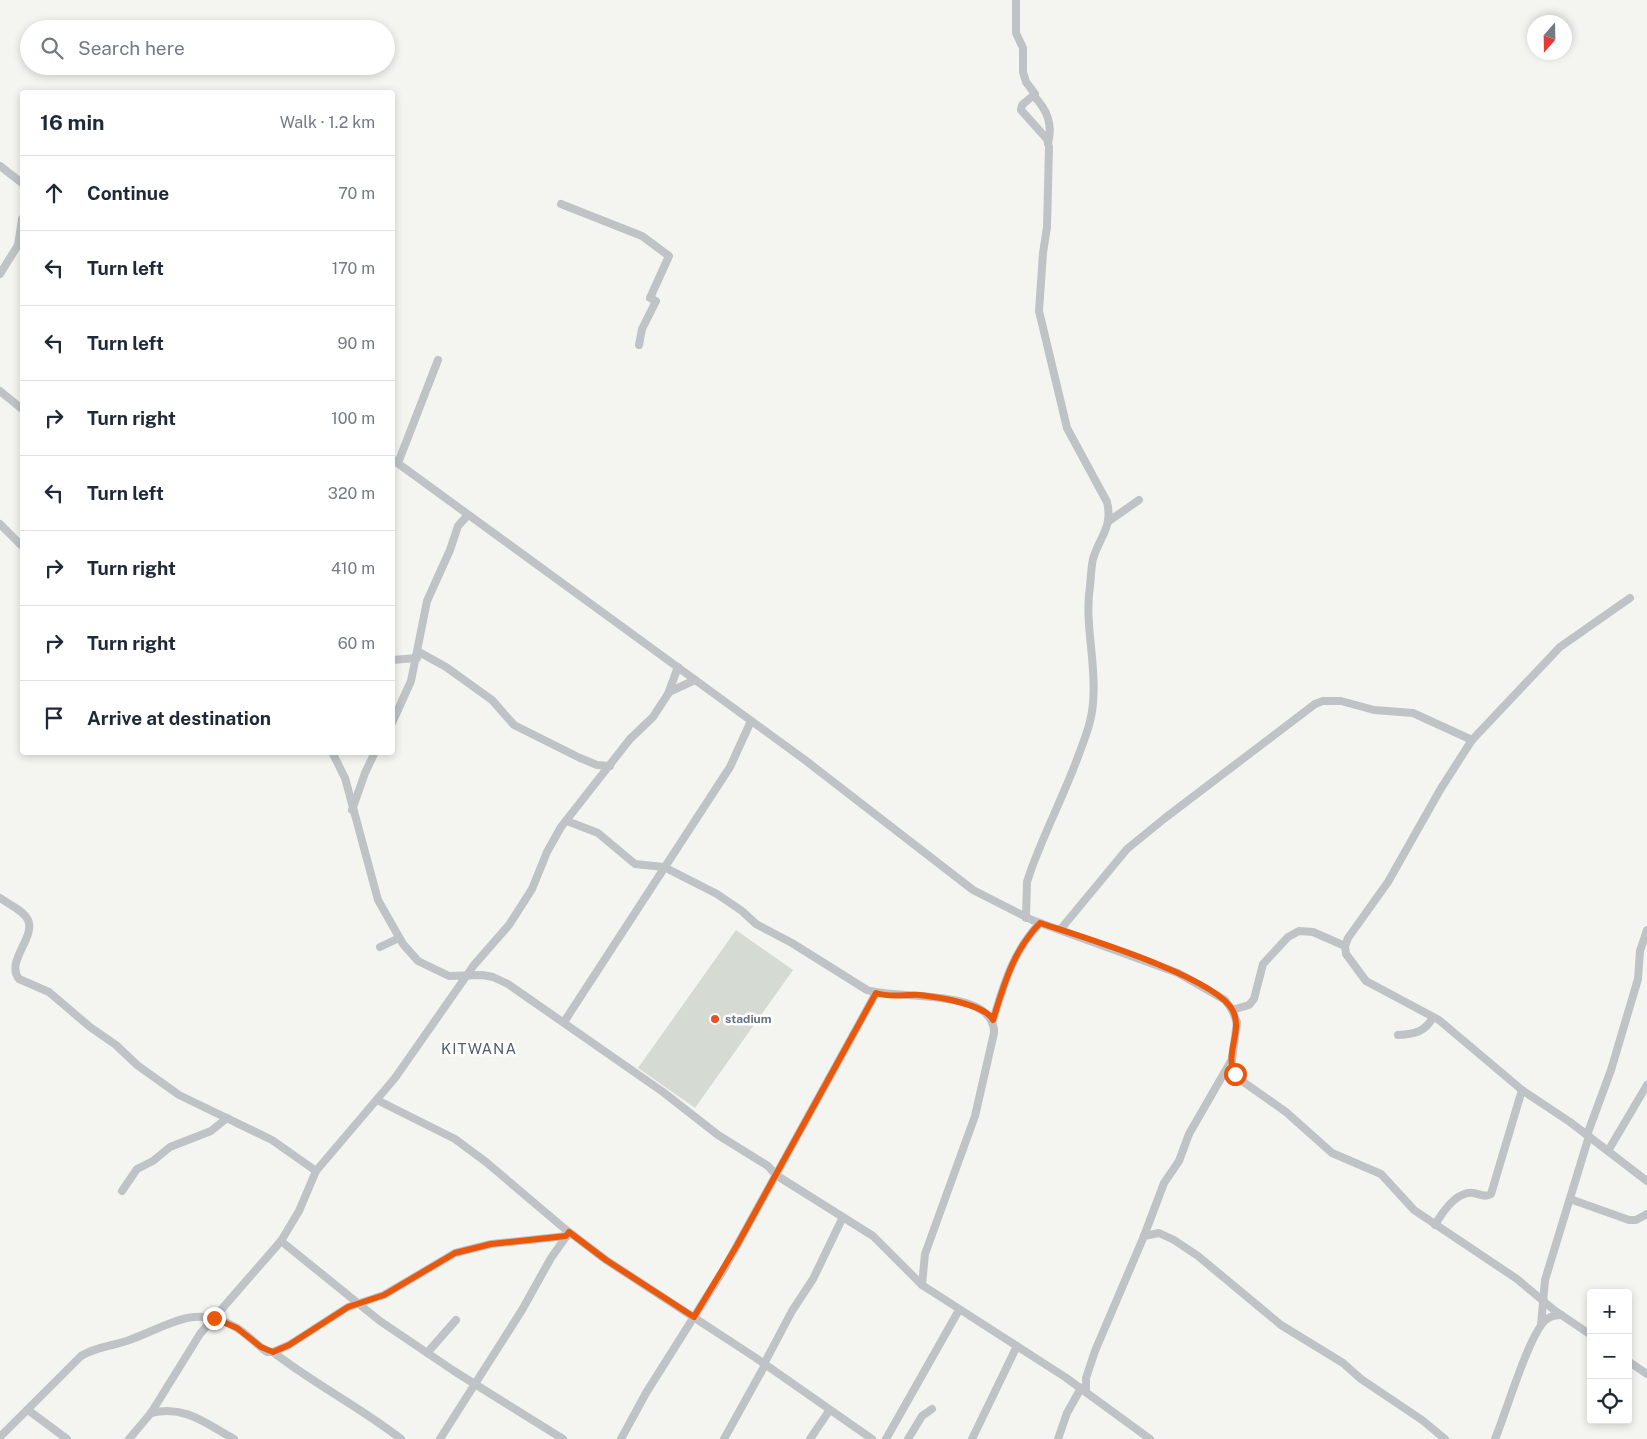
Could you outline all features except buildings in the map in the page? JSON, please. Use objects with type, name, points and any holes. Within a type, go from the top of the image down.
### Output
[{"type":"street","points":[[1016,0],[1016,33],[1023,48],[1022,66],[1026,82],[1034,91],[1034,96],[1048,115],[1051,134],[1048,143],[1048,227],[1043,253],[1039,311],[1067,428],[1107,502],[1109,521],[1093,560],[1088,596],[1087,621],[1092,646],[1093,703],[1090,720],[1064,794],[1027,882],[1026,918]]},
{"type":"street","points":[[1034,96],[1022,105],[1021,110],[1048,143]]},
{"type":"street","points":[[0,166],[20,181]]},
{"type":"street","points":[[561,204],[642,236],[669,256],[653,289],[650,298],[656,301],[642,329],[639,345]]},
{"type":"street","points":[[0,274],[18,245],[20,232]]},
{"type":"street","points":[[438,360],[395,461],[467,516],[751,720],[905,836],[973,890],[1026,918],[1178,973],[1220,997],[1232,1010],[1237,1022],[1231,1061],[1233,1071],[1242,1081],[1286,1112],[1332,1153],[1381,1174],[1414,1210],[1517,1279],[1544,1302],[1590,1334]]},
{"type":"street","points":[[0,391],[20,407]]},
{"type":"street","points":[[1109,521],[1138,500]]},
{"type":"street","points":[[395,716],[411,681],[418,655],[427,601],[450,550],[458,526],[467,516]]},
{"type":"street","points":[[0,524],[20,544]]},
{"type":"street","points":[[1630,598],[1560,647],[1472,740],[1440,790],[1388,882],[1348,938],[1345,946],[1351,962],[1366,981],[1433,1017],[1522,1090],[1588,1135],[1647,1182]]},
{"type":"street","points":[[395,659],[418,655],[492,700],[514,725],[580,758],[597,765],[610,766]]},
{"type":"street","points":[[129,1439],[151,1413],[200,1334],[281,1241],[299,1211],[316,1171],[395,1078],[484,952],[509,925],[526,900],[553,841],[630,739],[653,717],[669,692],[678,668]]},
{"type":"street","points":[[669,692],[695,680]]},
{"type":"street","points":[[1060,930],[1128,849],[1165,818],[1315,704],[1323,701],[1341,701],[1374,710],[1413,713],[1472,740]]},
{"type":"street","points":[[564,1022],[730,767],[751,720]]},
{"type":"street","points":[[334,755],[345,778],[373,888],[399,938],[413,957],[427,967],[449,976],[493,977],[564,1022],[611,1058],[663,1092],[718,1135],[879,1240],[922,1285],[1071,1381],[1150,1439]]},
{"type":"street","points":[[352,810],[374,755]]},
{"type":"street","points":[[567,821],[598,833],[635,864],[664,866],[717,894],[742,911],[756,924],[798,947],[867,990],[896,996],[918,995],[942,998],[984,1011],[993,1020]]},
{"type":"street","points":[[0,898],[22,913],[28,920],[29,928],[15,966],[16,975],[19,979],[49,992],[166,1087],[272,1140],[316,1171]]},
{"type":"street","points":[[922,1285],[924,1254],[963,1153],[983,1089],[994,1033],[993,1020],[1000,994],[1023,942],[1040,923]]},
{"type":"street","points":[[1541,1325],[1546,1280],[1588,1135],[1611,1070],[1638,979],[1640,951],[1647,930]]},
{"type":"street","points":[[1232,1010],[1249,1005],[1254,999],[1263,964],[1288,937],[1299,931],[1313,932],[1345,946]]},
{"type":"street","points":[[380,947],[399,938]]},
{"type":"street","points":[[621,1439],[646,1393],[732,1254],[876,993]]},
{"type":"street","points":[[1398,1036],[1420,1032],[1430,1024],[1433,1017]]},
{"type":"street","points":[[1058,1439],[1068,1412],[1083,1390],[1088,1371],[1164,1183],[1179,1161],[1189,1134],[1231,1061]]},
{"type":"street","points":[[1608,1151],[1647,1085]]},
{"type":"street","points":[[1435,1225],[1442,1213],[1460,1195],[1468,1193],[1485,1196],[1491,1194],[1498,1176],[1522,1090]]},
{"type":"street","points":[[377,1100],[455,1139],[486,1162],[568,1234],[765,1364],[829,1411],[872,1439]]},
{"type":"street","points":[[122,1191],[137,1169],[153,1162],[170,1147],[211,1131],[227,1118]]},
{"type":"street","points":[[1570,1199],[1629,1220],[1636,1220],[1647,1214]]},
{"type":"street","points":[[724,1439],[792,1311],[816,1273],[843,1217]]},
{"type":"street","points":[[1144,1236],[1159,1233],[1174,1240],[1198,1256],[1281,1324],[1343,1363],[1368,1384],[1422,1420],[1445,1439]]},
{"type":"street","points":[[273,1352],[289,1345],[356,1302],[384,1295],[455,1253],[491,1244],[568,1234]]},
{"type":"street","points":[[440,1439],[568,1234]]},
{"type":"street","points":[[281,1241],[356,1302],[427,1354],[563,1439]]},
{"type":"street","points":[[886,1439],[959,1310]]},
{"type":"street","points":[[1495,1439],[1529,1349],[1541,1325],[1546,1319],[1562,1314]]},
{"type":"street","points":[[0,1436],[74,1362],[90,1350],[125,1342],[182,1318],[193,1316],[214,1318],[237,1328],[261,1347],[273,1352],[316,1382],[372,1416],[401,1439]]},
{"type":"street","points":[[427,1354],[456,1320]]},
{"type":"street","points":[[972,1439],[1017,1346]]},
{"type":"street","points":[[1632,1363],[1647,1374]]},
{"type":"street","points":[[1071,1381],[1080,1379],[1088,1371]]},
{"type":"street","points":[[151,1413],[167,1409],[178,1410],[234,1439]]},
{"type":"street","points":[[908,1439],[922,1416],[932,1409]]},
{"type":"street","points":[[28,1410],[67,1439]]},
{"type":"street","points":[[810,1439],[829,1411]]},
{"type":"shaded area","name":"stadium","points":[[736,930],[793,970],[695,1108],[638,1068]]},
{"type":"place","name":"stadium","points":[[715,1019]]},
{"type":"district","name":"KITWANA","points":[[479,1049]]},
{"type":"route","points":[[214,1318],[237,1328],[268,1352],[273,1352],[289,1345],[300,1336],[356,1302],[378,1298],[455,1253],[491,1244],[566,1236],[569,1232],[606,1260],[632,1275],[694,1317],[736,1247],[876,993],[896,996],[918,995],[964,1003],[984,1011],[993,1020],[1006,976],[1015,957],[1023,942],[1040,923],[1178,973],[1216,993],[1225,1000],[1237,1022],[1231,1061],[1235,1074]]}]
